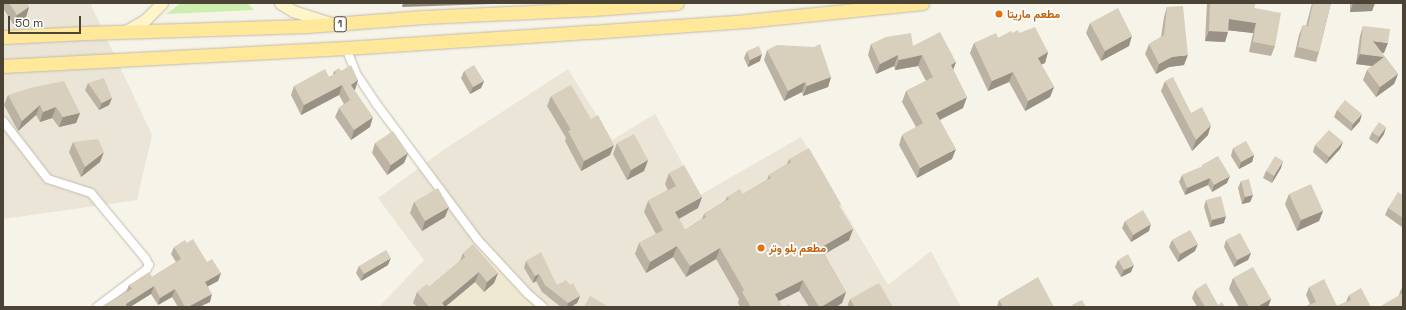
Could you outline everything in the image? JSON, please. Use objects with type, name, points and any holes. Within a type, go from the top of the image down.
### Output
[{"type":"main road","points":[[124,32],[145,20],[162,3]]},
{"type":"main road","points":[[280,3],[293,11],[332,24]]},
{"type":"main road","name":"1","points":[[3,37],[332,24],[424,16],[592,9],[677,3]]},
{"type":"main road","name":"1","points":[[3,66],[346,48],[590,32],[746,21],[922,3]]},
{"type":"main road","points":[[590,32],[592,9]]},
{"type":"street","points":[[346,48],[356,75],[477,239],[528,294],[544,307]]},
{"type":"street","points":[[3,121],[48,179],[91,193],[146,258],[149,264],[146,270],[96,307]]},
{"type":"shaded area","points":[[3,3],[90,3],[152,135],[137,200],[3,219]]},
{"type":"shaded area","points":[[568,69],[612,140],[655,114],[700,195],[801,137],[888,285],[931,251],[961,307],[379,307],[424,260],[378,198],[442,151]]},
{"type":"shaded area","points":[[477,244],[534,307],[410,307]]},
{"type":"green space","points":[[181,3],[247,3],[254,10],[166,14]]},
{"type":"building","points":[[9,3],[26,3],[29,7],[17,15]]},
{"type":"building","points":[[1210,3],[1255,3],[1254,8],[1281,13],[1275,46],[1253,42],[1256,23],[1229,19],[1228,32],[1209,31]]},
{"type":"building","points":[[1313,3],[1331,3],[1319,52],[1298,47],[1303,25],[1308,26]]},
{"type":"building","points":[[1183,6],[1188,55],[1172,57],[1159,64],[1149,44],[1164,35],[1167,7]]},
{"type":"building","points":[[1118,8],[1132,36],[1105,51],[1090,23]]},
{"type":"building","points":[[1363,26],[1390,29],[1388,43],[1373,41],[1398,74],[1380,87],[1367,70],[1384,57],[1360,54]]},
{"type":"building","points":[[1035,27],[1048,52],[1038,58],[1054,87],[1028,101],[1013,72],[992,81],[974,43],[996,33],[998,38],[1011,31],[1012,33],[1018,30],[1019,33]]},
{"type":"building","points":[[940,32],[956,62],[951,65],[967,97],[936,113],[956,149],[920,168],[902,135],[923,123],[906,91],[933,77],[922,55],[899,60],[898,55],[880,64],[871,44],[886,37],[911,33],[913,46]]},
{"type":"building","points":[[820,44],[831,77],[807,86],[805,82],[788,91],[767,50],[777,45],[814,47]]},
{"type":"building","points":[[759,46],[762,54],[750,60],[747,51]]},
{"type":"building","points":[[351,65],[358,80],[351,85],[373,117],[354,130],[339,108],[350,100],[342,85],[304,105],[294,86],[325,69],[329,77],[336,73],[334,71],[339,68],[341,71]]},
{"type":"building","points":[[474,65],[484,81],[473,87],[464,71]]},
{"type":"building","points":[[1173,77],[1191,113],[1202,107],[1211,125],[1196,140],[1165,81]]},
{"type":"building","points":[[104,78],[112,98],[102,103],[88,83]]},
{"type":"building","points":[[64,81],[80,113],[63,117],[56,107],[43,112],[40,105],[22,121],[8,95],[30,88]]},
{"type":"building","points":[[571,85],[591,119],[598,115],[614,145],[584,161],[568,131],[571,130],[551,96]]},
{"type":"building","points":[[1345,100],[1362,114],[1353,124],[1337,110]]},
{"type":"building","points":[[1379,122],[1386,127],[1379,137],[1372,132]]},
{"type":"building","points":[[1329,130],[1343,142],[1329,157],[1315,145]]},
{"type":"building","points":[[393,131],[408,153],[391,165],[375,143]]},
{"type":"building","points":[[634,134],[648,160],[631,170],[617,143]]},
{"type":"building","points":[[98,139],[104,152],[85,167],[73,142]]},
{"type":"building","points":[[1246,141],[1254,155],[1241,162],[1233,148]]},
{"type":"building","points":[[809,148],[841,204],[839,206],[853,229],[820,248],[846,292],[819,307],[803,280],[775,294],[782,307],[751,307],[742,292],[744,290],[720,248],[690,266],[677,246],[650,262],[639,243],[663,230],[648,201],[676,186],[669,173],[684,165],[702,197],[675,212],[685,230],[706,217],[704,214],[729,199],[727,197],[740,189],[743,194],[771,178],[769,175],[791,162],[789,159]]},
{"type":"building","points":[[1218,156],[1230,176],[1214,185],[1210,178],[1187,188],[1182,175],[1203,166],[1202,165]]},
{"type":"building","points":[[1275,156],[1283,161],[1274,176],[1266,171]]},
{"type":"building","points":[[1249,179],[1253,195],[1245,197],[1241,181]]},
{"type":"building","points":[[1311,184],[1323,211],[1301,220],[1289,194]]},
{"type":"building","points":[[438,188],[449,207],[425,221],[414,202]]},
{"type":"building","points":[[1398,192],[1403,195],[1403,218],[1388,208]]},
{"type":"building","points":[[1221,196],[1226,216],[1212,220],[1206,200]]},
{"type":"building","points":[[1143,210],[1151,224],[1133,235],[1125,221]]},
{"type":"building","points":[[1190,230],[1198,244],[1180,254],[1172,240]]},
{"type":"building","points":[[1240,233],[1251,253],[1237,260],[1226,240]]},
{"type":"building","points":[[193,239],[207,262],[212,259],[221,273],[205,282],[212,294],[188,307],[185,307],[175,289],[160,298],[154,286],[126,304],[127,307],[101,307],[132,289],[129,285],[149,272],[152,277],[181,259],[174,247],[185,240],[187,243]]},
{"type":"building","points":[[473,244],[498,273],[487,282],[479,272],[442,303],[445,307],[429,307],[417,292],[427,284],[429,287],[465,257],[463,253]]},
{"type":"building","points":[[386,250],[391,258],[364,274],[359,266]]},
{"type":"building","points":[[541,252],[557,285],[566,280],[570,285],[573,283],[580,296],[568,303],[545,285],[539,274],[535,276],[526,261]]},
{"type":"building","points":[[1128,254],[1134,265],[1124,270],[1118,260]]},
{"type":"building","points":[[1253,267],[1271,299],[1257,307],[1249,307],[1233,278]]},
{"type":"building","points":[[1038,277],[1054,307],[1003,307],[999,300]]},
{"type":"building","points":[[1324,279],[1337,306],[1351,300],[1349,295],[1361,288],[1371,307],[1305,307],[1316,302],[1309,287]]},
{"type":"building","points":[[879,283],[893,307],[855,307],[850,299]]},
{"type":"building","points":[[1206,283],[1218,305],[1222,302],[1225,307],[1205,307],[1195,290]]},
{"type":"building","points":[[1403,293],[1403,307],[1379,307]]},
{"type":"building","points":[[590,296],[609,307],[584,307]]},
{"type":"building","points":[[1082,300],[1086,307],[1073,307],[1072,305]]},
{"type":"building","points":[[789,304],[791,307],[784,307]]},
{"type":"place","name":"مطعم ماريتا","points":[[999,14]]},
{"type":"place","name":"مطعم بلو وتر","points":[[761,248]]}]
